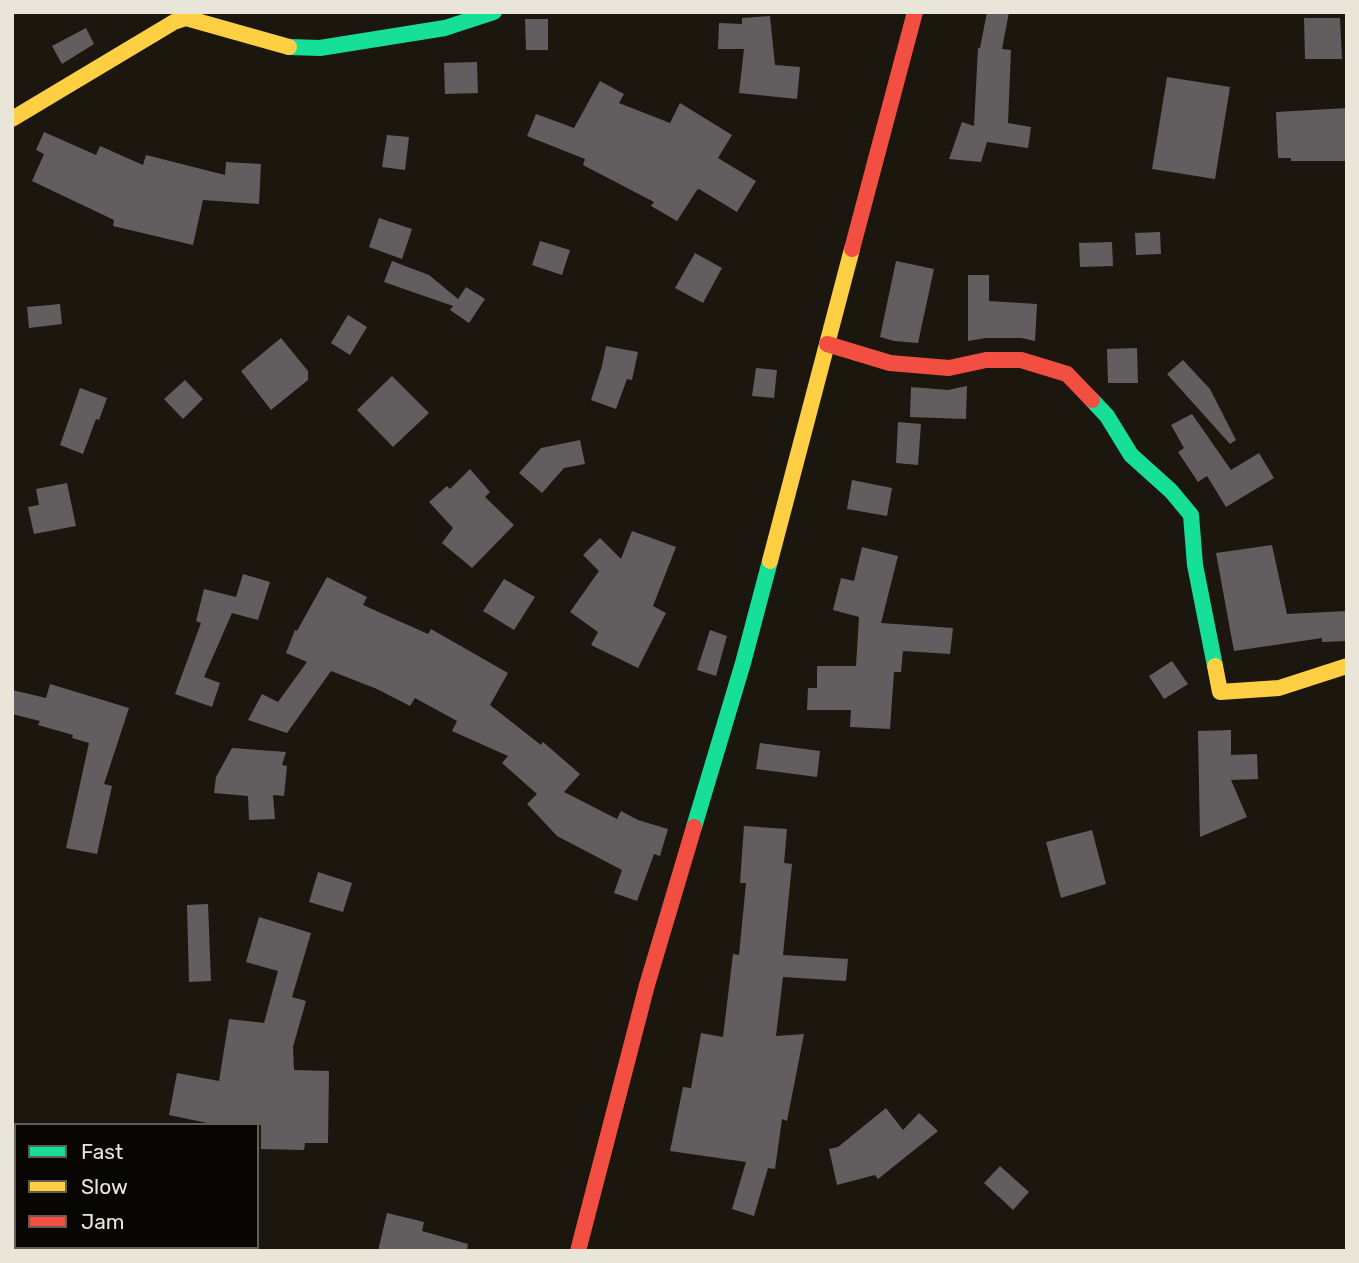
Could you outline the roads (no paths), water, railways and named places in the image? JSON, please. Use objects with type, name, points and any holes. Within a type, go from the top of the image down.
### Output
[{"type":"street","points":[[12,119],[174,22],[186,19],[286,47],[320,48],[445,28],[494,12]]},
{"type":"street","points":[[578,1251],[647,985],[743,663],[915,12]]},
{"type":"street","points":[[827,344],[890,363],[949,368],[986,360],[1021,360],[1068,374],[1107,416],[1130,455],[1171,491],[1191,515],[1195,565],[1220,692],[1279,688],[1347,666]]}]
